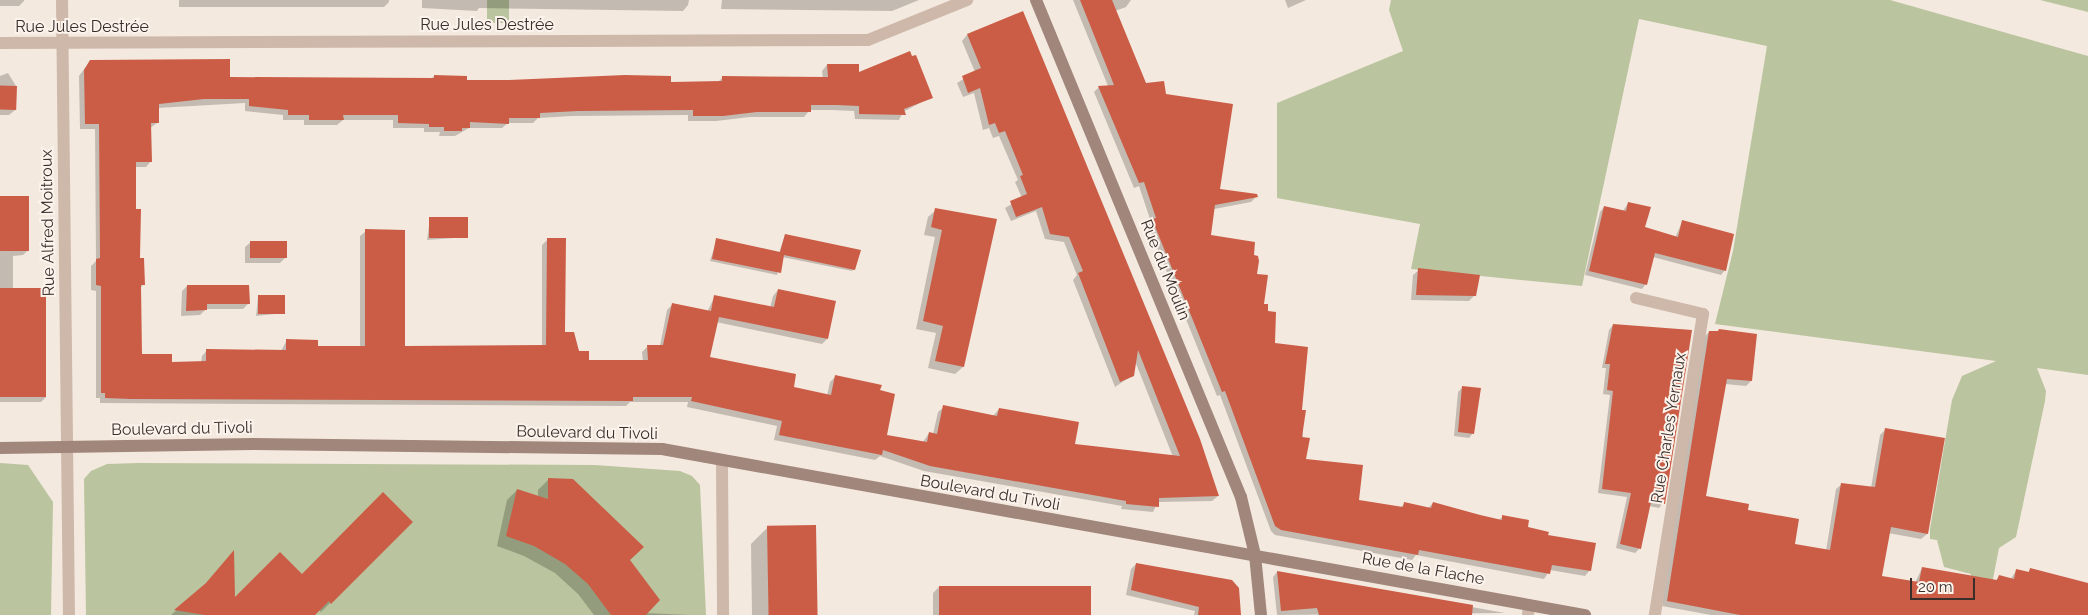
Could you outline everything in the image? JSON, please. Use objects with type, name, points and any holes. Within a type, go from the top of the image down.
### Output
[{"type":"street","name":"Rue Alfred Moitroux","points":[[62,0],[66,447],[70,505],[69,615]]},
{"type":"street","name":"Rue Jules Destrée","points":[[0,43],[868,40],[966,0]]},
{"type":"street","name":"Rue du Moulin","points":[[1036,0],[1241,497],[1255,555],[1261,615]]},
{"type":"street","name":"Rue Charles Yernaux","points":[[1636,298],[1703,314],[1655,615]]},
{"type":"street","name":"Boulevard du Tivoli","points":[[0,448],[253,444],[662,449],[722,462],[1255,555]]},
{"type":"street","points":[[722,462],[723,615]]},
{"type":"street","name":"Rue de la Flache","points":[[1255,555],[1528,610],[1585,615]]},
{"type":"green space","points":[[487,0],[509,0],[509,23],[487,23]]},
{"type":"green space","points":[[1391,0],[1890,0],[2088,56],[2088,375],[2037,368],[2046,391],[2045,401],[2016,537],[1999,548],[1986,615],[1970,584],[1971,574],[1944,567],[1937,540],[1930,539],[1930,529],[1952,400],[1962,376],[1996,361],[1715,324],[1733,251],[1767,46],[1639,19],[1582,286],[1411,269],[1420,224],[1277,198],[1277,103],[1403,51],[1389,10]]},
{"type":"green space","points":[[2040,0],[2088,0],[2088,12]]},
{"type":"green space","points":[[0,463],[28,465],[53,502],[51,615],[0,615]]},
{"type":"green space","points":[[107,464],[595,465],[680,471],[692,476],[700,485],[706,615],[86,615],[84,479],[91,471]]},
{"type":"building","points":[[1080,0],[1112,0],[1146,83],[1164,81],[1166,94],[1233,104],[1220,189],[1257,194],[1258,197],[1215,205],[1211,235],[1255,242],[1254,255],[1258,256],[1259,261],[1257,274],[1268,275],[1264,304],[1268,304],[1268,311],[1276,312],[1275,343],[1308,347],[1302,410],[1306,410],[1302,437],[1310,438],[1306,459],[1363,465],[1359,500],[1403,507],[1404,502],[1431,508],[1433,502],[1502,520],[1502,515],[1529,520],[1528,527],[1549,532],[1548,535],[1596,543],[1591,571],[1552,565],[1550,574],[1419,550],[1418,555],[1281,530],[1275,526],[1225,391],[1222,392],[1152,219],[1156,218],[1144,182],[1139,183],[1098,86],[1114,85]]},
{"type":"building","points":[[1023,11],[1200,439],[1219,496],[1159,498],[1159,507],[1126,504],[1126,501],[930,466],[883,450],[882,455],[779,435],[782,421],[691,401],[692,397],[633,397],[633,401],[131,399],[105,398],[105,393],[101,393],[101,286],[96,285],[96,259],[100,258],[99,124],[85,124],[84,70],[90,60],[230,59],[230,77],[434,78],[434,75],[467,76],[467,80],[509,80],[625,75],[671,76],[671,82],[722,81],[722,76],[828,77],[827,64],[859,64],[859,72],[910,51],[912,56],[916,55],[933,98],[904,109],[906,115],[859,114],[859,106],[837,105],[811,105],[811,112],[757,112],[723,116],[693,116],[693,110],[578,111],[540,113],[540,118],[509,118],[509,124],[470,122],[470,128],[462,128],[462,131],[444,131],[444,127],[429,127],[429,124],[398,123],[398,115],[343,115],[344,120],[309,120],[309,115],[288,115],[288,110],[249,106],[249,99],[204,99],[159,104],[159,123],[151,123],[152,162],[136,162],[136,209],[141,209],[140,258],[144,258],[145,285],[141,285],[142,354],[172,354],[172,362],[206,361],[206,349],[286,350],[286,339],[318,340],[318,346],[365,346],[365,229],[405,230],[405,346],[546,345],[547,238],[566,238],[565,332],[574,332],[579,351],[589,351],[589,360],[648,360],[647,345],[663,345],[672,303],[711,311],[714,295],[774,307],[778,289],[836,301],[828,339],[719,317],[710,357],[796,374],[794,387],[831,395],[835,375],[882,385],[880,390],[895,394],[887,435],[927,442],[929,432],[937,434],[943,405],[997,416],[999,408],[1079,422],[1075,444],[1180,456],[1138,350],[1134,376],[1120,382],[1078,273],[1083,271],[1069,237],[1050,234],[1042,207],[1016,217],[1010,201],[1027,194],[1020,176],[1023,175],[1005,131],[999,133],[995,123],[989,125],[980,88],[968,93],[962,76],[981,68],[967,34]]},
{"type":"building","points":[[0,85],[17,86],[16,110],[0,109]]},
{"type":"building","points":[[0,196],[29,196],[29,251],[0,251]]},
{"type":"building","points":[[1628,202],[1651,207],[1645,227],[1678,237],[1682,220],[1734,234],[1726,271],[1655,253],[1647,285],[1589,271],[1604,206],[1626,211]]},
{"type":"building","points":[[935,208],[997,219],[964,367],[935,361],[943,326],[923,321],[942,230],[931,227]]},
{"type":"building","points":[[429,217],[468,217],[468,238],[429,238]]},
{"type":"building","points":[[785,234],[861,250],[855,270],[784,255],[781,273],[712,259],[716,238],[780,252]]},
{"type":"building","points":[[250,241],[287,241],[287,258],[250,258]]},
{"type":"building","points":[[1418,268],[1480,275],[1476,296],[1416,295]]},
{"type":"building","points":[[187,285],[249,285],[250,304],[207,304],[207,310],[186,311]]},
{"type":"building","points":[[0,288],[46,288],[46,397],[0,397]]},
{"type":"building","points":[[258,295],[285,295],[285,314],[258,314]]},
{"type":"building","points":[[1613,324],[1692,330],[1665,504],[1651,502],[1641,549],[1620,544],[1631,493],[1602,489],[1613,391],[1607,390],[1610,364],[1605,364]]},
{"type":"building","points":[[1719,329],[1757,334],[1752,381],[1727,379],[1706,496],[1749,504],[1748,510],[1799,519],[1795,544],[1830,550],[1841,483],[1875,487],[1885,428],[1945,438],[1928,534],[1891,527],[1882,576],[1919,582],[1922,567],[1997,580],[1999,575],[2014,579],[2016,569],[2029,572],[2030,568],[2088,583],[2088,615],[1740,615],[1667,601],[1709,331],[1718,331]]},
{"type":"building","points":[[1462,386],[1481,388],[1474,434],[1458,432]]},
{"type":"building","points":[[548,478],[573,479],[644,547],[630,560],[660,600],[646,615],[611,615],[588,584],[565,564],[534,546],[506,536],[517,489],[548,499]]},
{"type":"building","points":[[383,492],[413,522],[331,604],[329,601],[315,615],[205,615],[174,610],[206,583],[234,550],[235,597],[280,552],[302,574]]},
{"type":"building","points":[[816,525],[818,615],[769,615],[767,526]]},
{"type":"building","points":[[1136,563],[1232,580],[1239,588],[1241,615],[1198,615],[1199,607],[1131,590]]},
{"type":"building","points":[[1277,571],[1473,605],[1472,615],[1319,615],[1317,608],[1281,611]]},
{"type":"building","points":[[939,586],[1091,586],[1091,615],[939,615]]}]
